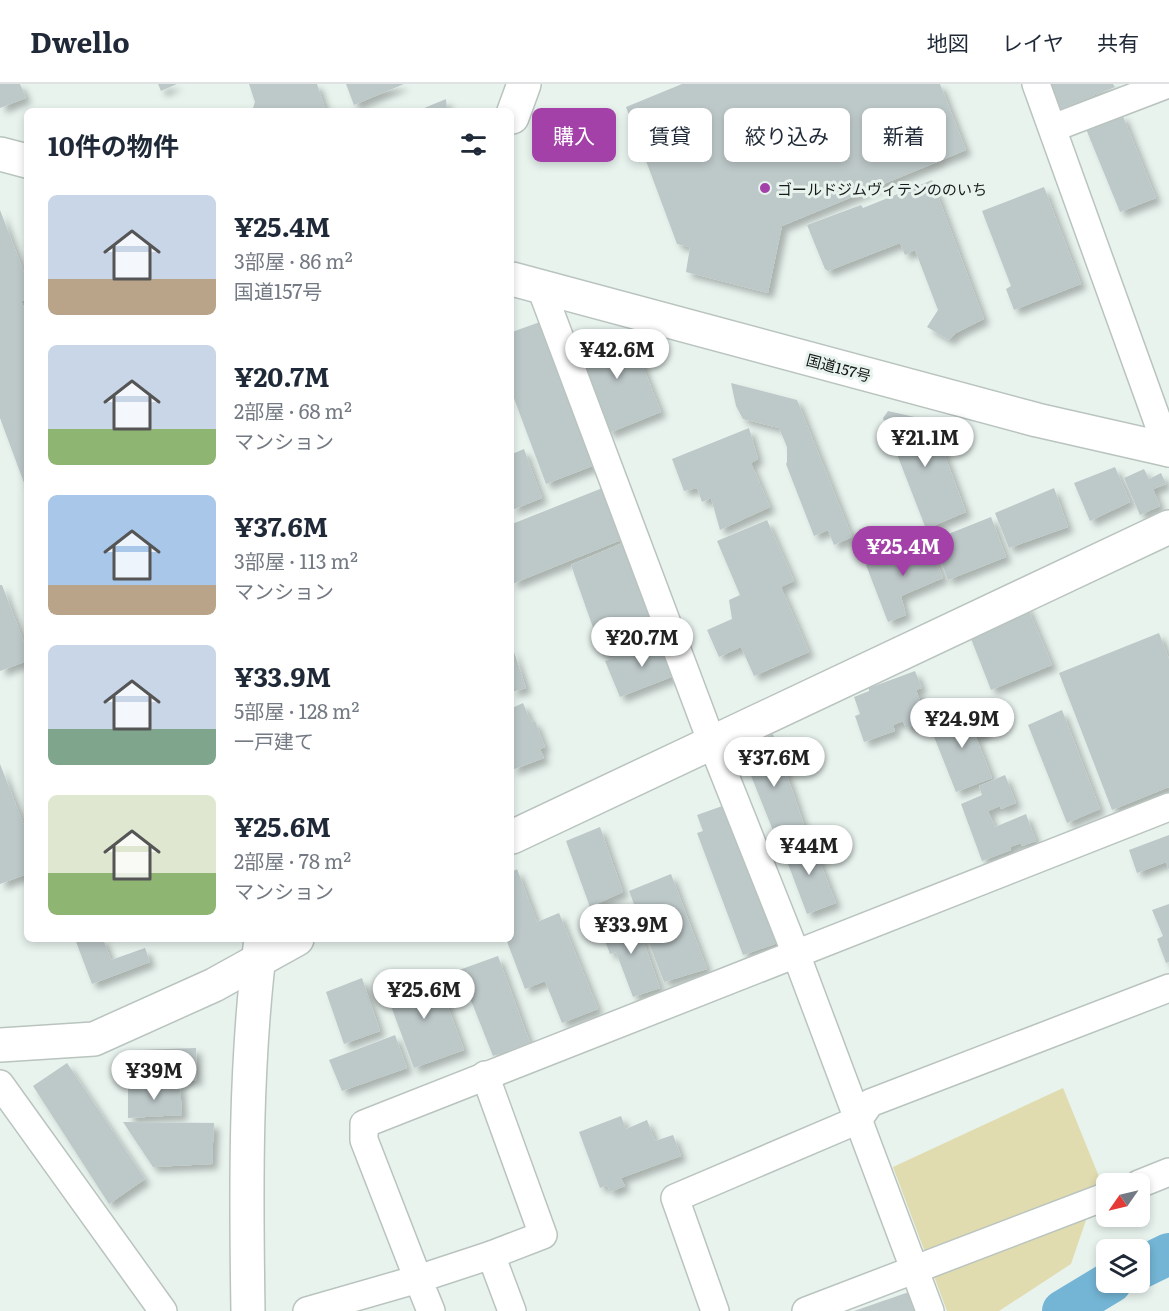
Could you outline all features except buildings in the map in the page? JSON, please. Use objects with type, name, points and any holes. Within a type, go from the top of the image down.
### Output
[{"type":"main road","points":[[514,112],[524,84]]},
{"type":"main road","points":[[0,154],[24,160]]},
{"type":"main road","name":"国道157号","points":[[526,283],[1026,417],[1168,451]]},
{"type":"main road","points":[[514,836],[1169,526]]},
{"type":"main road","points":[[0,1045],[94,1039],[214,985],[260,949],[286,942]]},
{"type":"main road","points":[[248,1311],[246,1186],[249,1073],[260,949]]},
{"type":"street","points":[[1036,84],[1168,451]]},
{"type":"street","points":[[1053,128],[1168,84]]},
{"type":"street","points":[[526,283],[796,954],[930,1311]]},
{"type":"street","points":[[431,1311],[364,1140],[364,1124],[1169,807]]},
{"type":"street","points":[[715,1311],[675,1198],[858,1120],[870,1103],[1169,988]]},
{"type":"street","points":[[307,1311],[418,1279],[543,1235],[485,1075]]},
{"type":"street","points":[[0,1084],[163,1311]]},
{"type":"street","points":[[1150,1180],[1169,1172]]},
{"type":"street","points":[[806,1311],[1096,1200]]},
{"type":"street","points":[[491,1255],[512,1311]]},
{"type":"shaded area","points":[[1063,1088],[1098,1173],[1096,1191],[1071,1264],[999,1311],[947,1311],[893,1167]]},
{"type":"waterway","points":[[1150,1263],[1169,1254]]},
{"type":"waterway","points":[[1063,1311],[1096,1291]]},
{"type":"place","name":"ゴールドジムヴィテンののいち","points":[[765,188]]}]
